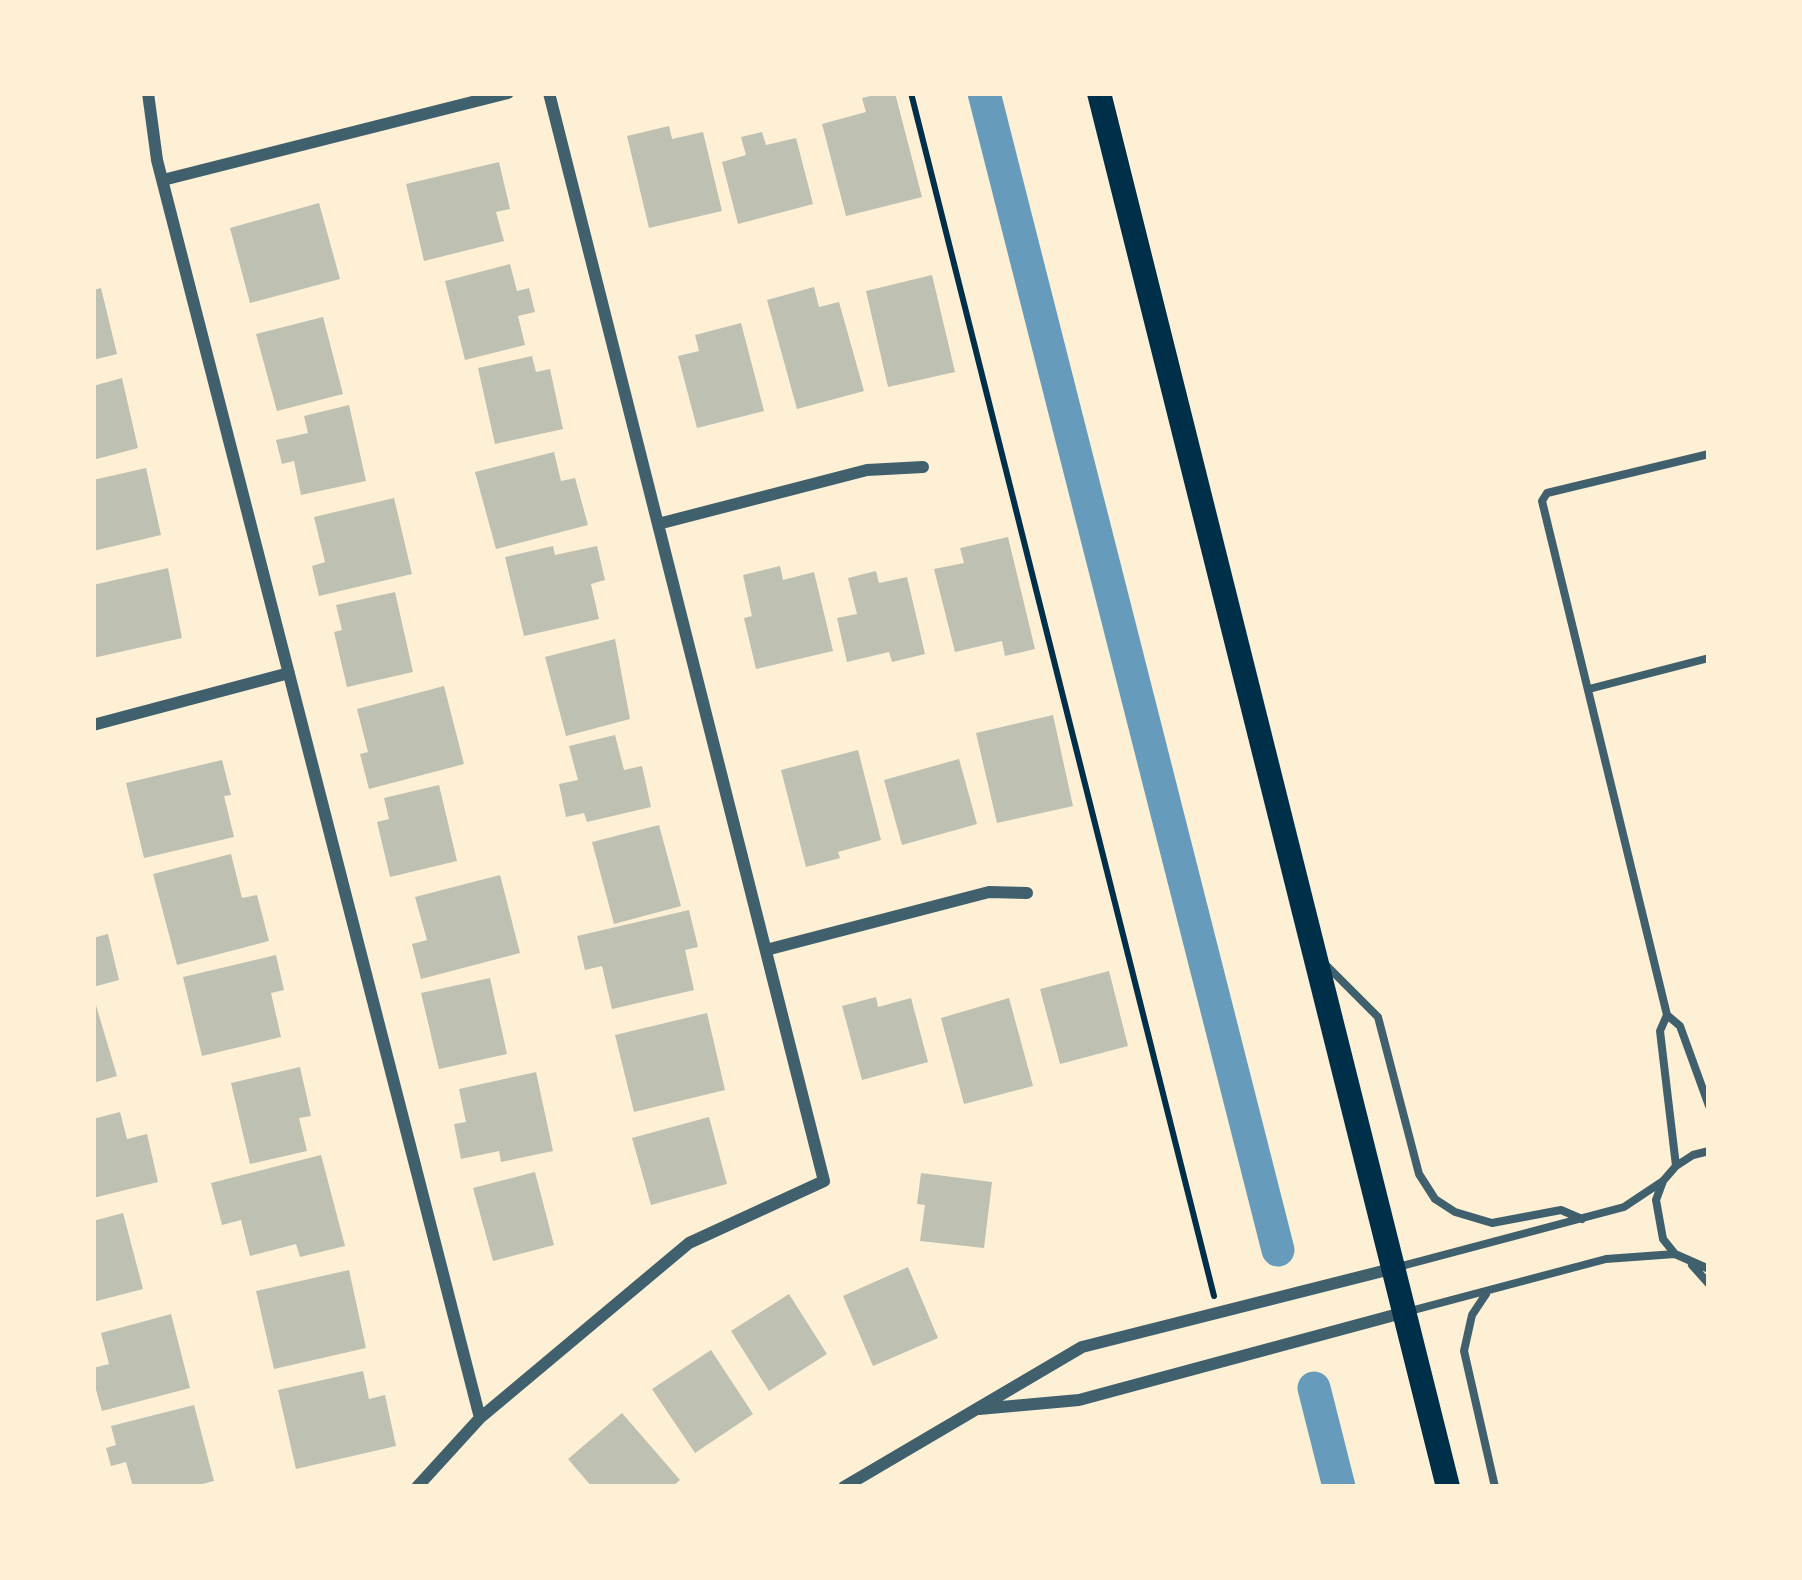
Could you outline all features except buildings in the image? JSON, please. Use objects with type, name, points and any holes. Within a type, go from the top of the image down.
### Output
[{"type":"main road","points":[[1099,93],[1448,1487]]},
{"type":"street","points":[[148,93],[163,180],[481,1418]]},
{"type":"street","points":[[163,180],[508,93]]},
{"type":"street","points":[[417,1487],[481,1418],[688,1243],[824,1181],[549,93]]},
{"type":"street","points":[[658,524],[867,470],[923,467]]},
{"type":"street","points":[[93,725],[289,673]]},
{"type":"street","points":[[766,950],[989,892],[1027,892]]},
{"type":"street","points":[[844,1487],[1082,1347],[1391,1269]]},
{"type":"street","points":[[971,1410],[1079,1400],[1402,1313]]},
{"type":"lane","points":[[1709,454],[1543,496],[1667,1015],[1680,1026],[1709,1106]]},
{"type":"lane","points":[[1589,689],[1709,658]]},
{"type":"lane","points":[[1316,955],[1378,1017],[1419,1174],[1429,1192],[1455,1212],[1492,1223],[1561,1210],[1582,1219]]},
{"type":"lane","points":[[1667,1015],[1660,1031],[1676,1166]]},
{"type":"lane","points":[[1391,1269],[1631,1205],[1676,1166],[1709,1151]]},
{"type":"lane","points":[[1663,1181],[1656,1200],[1663,1239],[1709,1284]]},
{"type":"lane","points":[[1402,1313],[1606,1259],[1676,1254]]},
{"type":"lane","points":[[1691,1264],[1709,1269]]},
{"type":"lane","points":[[1491,1289],[1472,1315],[1464,1351],[1495,1487]]},
{"type":"path","points":[[911,93],[1218,1311]]},
{"type":"waterway","points":[[984,93],[1278,1250]]},
{"type":"waterway","points":[[1314,1388],[1339,1487]]}]
